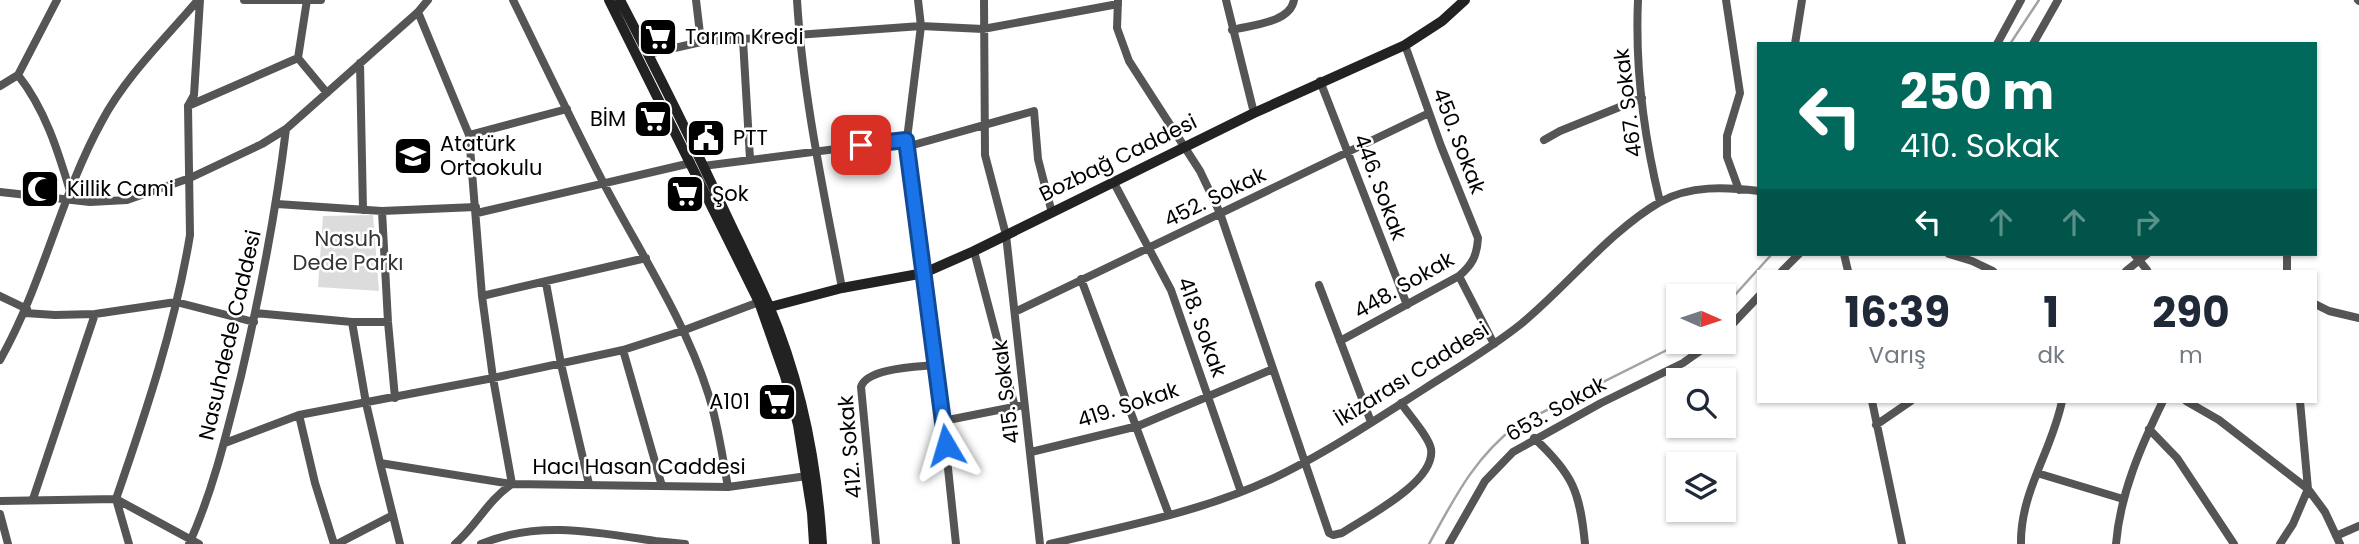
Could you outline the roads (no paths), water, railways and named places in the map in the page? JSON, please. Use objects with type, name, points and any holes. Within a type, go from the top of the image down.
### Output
[{"type":"main road","points":[[610,0],[764,305],[785,376],[807,476],[814,544]]},
{"type":"main road","points":[[620,0],[704,166],[788,357],[816,474],[822,544]]},
{"type":"main road","name":"Bozbağ Caddesi","points":[[764,305],[924,273],[1320,81],[1405,45],[1442,21],[1465,0]]},
{"type":"street","points":[[0,86],[18,75],[57,0]]},
{"type":"street","points":[[129,544],[116,499],[156,377],[176,303],[190,235],[188,106],[194,95],[199,0]]},
{"type":"street","points":[[0,360],[26,311],[69,195],[102,122],[116,99],[199,0]]},
{"type":"street","points":[[244,0],[321,0]]},
{"type":"street","points":[[307,0],[298,58],[327,93]]},
{"type":"street","points":[[0,192],[69,195],[90,202],[127,200],[190,178],[262,144],[286,129],[418,12],[428,0]]},
{"type":"street","points":[[513,0],[604,183],[646,258],[682,331],[707,390],[717,424],[728,487]]},
{"type":"street","points":[[696,0],[701,42]]},
{"type":"street","points":[[797,0],[799,36],[816,150],[842,288]]},
{"type":"street","points":[[918,0],[921,26],[906,144],[936,365],[956,544]]},
{"type":"street","name":"415. Sokak","points":[[984,0],[985,155],[1006,235],[1040,544]]},
{"type":"street","points":[[1227,0],[1232,30],[1254,113]]},
{"type":"street","points":[[1232,30],[1274,20],[1286,14],[1294,5],[1294,0]]},
{"type":"street","name":"467. Sokak","points":[[1638,0],[1637,27],[1642,98],[1660,202]]},
{"type":"street","points":[[1726,0],[1740,93],[1727,136],[1727,157],[1739,190]]},
{"type":"street","points":[[1796,42],[1802,0]]},
{"type":"street","points":[[1998,42],[2021,0]]},
{"type":"street","points":[[2034,42],[2058,0]]},
{"type":"street","points":[[648,54],[701,42],[921,26],[983,29],[1118,2],[1117,27],[1129,61],[1200,171],[1220,213],[1329,533],[1342,533],[1410,488],[1420,478],[1431,458],[1429,443],[1401,403]]},
{"type":"street","points":[[380,463],[512,484],[482,296],[469,135],[418,12]]},
{"type":"street","points":[[743,40],[750,159]]},
{"type":"street","name":"450. Sokak","points":[[1405,45],[1478,238],[1478,251]]},
{"type":"street","points":[[188,106],[298,58]]},
{"type":"street","points":[[360,63],[363,210]]},
{"type":"street","points":[[18,75],[30,90],[43,115],[54,141],[69,195]]},
{"type":"street","name":"446. Sokak","points":[[1320,81],[1407,306]]},
{"type":"street","points":[[1544,140],[1642,98]]},
{"type":"street","points":[[469,135],[567,108]]},
{"type":"street","points":[[704,166],[816,150],[906,144],[1034,111],[1038,159],[1052,213]]},
{"type":"street","name":"452. Sokak","points":[[1015,312],[1429,113]]},
{"type":"street","name":"Nasuhdede Caddesi","points":[[193,542],[225,443],[255,317],[277,204],[286,129]]},
{"type":"street","points":[[277,204],[382,211],[477,210],[691,163]]},
{"type":"street","name":"418. Sokak","points":[[1114,183],[1171,290],[1241,492]]},
{"type":"street","name":"İkizarası Caddesi","points":[[1050,544],[1169,515],[1241,492],[1304,462],[1494,344],[1546,302],[1614,237],[1660,202],[1695,190],[1757,191]]},
{"type":"street","points":[[382,211],[395,398]]},
{"type":"street","points":[[974,251],[1015,407]]},
{"type":"street","name":"448. Sokak","points":[[1340,341],[1459,276],[1474,260],[1478,251]]},
{"type":"street","points":[[1783,270],[1797,256]]},
{"type":"street","points":[[1956,256],[1991,270]]},
{"type":"street","points":[[482,296],[646,258]]},
{"type":"street","points":[[1459,276],[1494,344]]},
{"type":"street","points":[[1081,279],[1169,515]]},
{"type":"street","points":[[546,283],[561,364],[589,484]]},
{"type":"street","points":[[1319,285],[1371,422]]},
{"type":"street","points":[[0,296],[26,311],[55,315],[95,314],[176,303],[255,317],[388,322]]},
{"type":"street","points":[[1736,320],[1757,298]]},
{"type":"street","points":[[225,443],[299,415],[395,398],[623,350],[764,305]]},
{"type":"street","points":[[2317,305],[2329,311],[2359,318]]},
{"type":"street","points":[[33,499],[95,314]]},
{"type":"street","points":[[352,322],[366,403],[400,544]]},
{"type":"street","points":[[623,350],[663,486]]},
{"type":"street","name":"653. Sokak","points":[[1449,544],[1485,481],[1513,452],[1534,438],[1683,363],[1696,354]]},
{"type":"street","name":"412. Sokak","points":[[876,544],[861,387],[863,381],[872,374],[936,365]]},
{"type":"street","name":"419. Sokak","points":[[1031,452],[1138,426],[1273,369]]},
{"type":"street","points":[[1872,403],[1902,544]]},
{"type":"street","points":[[1876,425],[1908,403]]},
{"type":"street","points":[[2021,544],[2023,509],[2051,440],[2061,403]]},
{"type":"street","points":[[2116,544],[2123,499],[2149,429],[2162,403]]},
{"type":"street","points":[[2189,403],[2219,420],[2308,489],[2325,512],[2338,540],[2359,526]]},
{"type":"street","points":[[2280,544],[2293,524],[2308,489],[2300,403]]},
{"type":"street","points":[[943,421],[1026,405]]},
{"type":"street","points":[[299,415],[315,483],[336,544],[393,515]]},
{"type":"street","points":[[2149,429],[2177,458],[2234,544]]},
{"type":"street","points":[[1534,438],[1555,458],[1574,485],[1581,508],[1585,544]]},
{"type":"street","points":[[2037,473],[2123,499]]},
{"type":"street","name":"Hacı Hasan Caddesi","points":[[454,544],[466,535],[497,496],[512,484],[728,487],[807,476]]},
{"type":"street","points":[[0,501],[116,499],[193,542]]},
{"type":"street","points":[[0,514],[8,544]]},
{"type":"street","points":[[481,544],[503,535],[577,528],[655,542],[685,544]]},
{"type":"waterway","points":[[2011,42],[2039,0]]},
{"type":"waterway","points":[[1758,270],[1770,256]]},
{"type":"waterway","points":[[1736,294],[1757,271]]},
{"type":"waterway","points":[[1429,544],[1477,465],[1517,425],[1666,350]]},
{"type":"place","name":"Tarım Kredi","points":[[658,37]]},
{"type":"place","name":"BİM","points":[[653,119]]},
{"type":"place","name":"PTT","points":[[706,138]]},
{"type":"place","name":"Atatürk Ortaokulu","points":[[413,156]]},
{"type":"place","name":"Killik Cami","points":[[40,189]]},
{"type":"place","name":"Şok","points":[[685,194]]},
{"type":"place","name":"A101","points":[[777,402]]},
{"type":"park label","name":"Nasuh Dede Parkı","points":[[348,251]]}]
